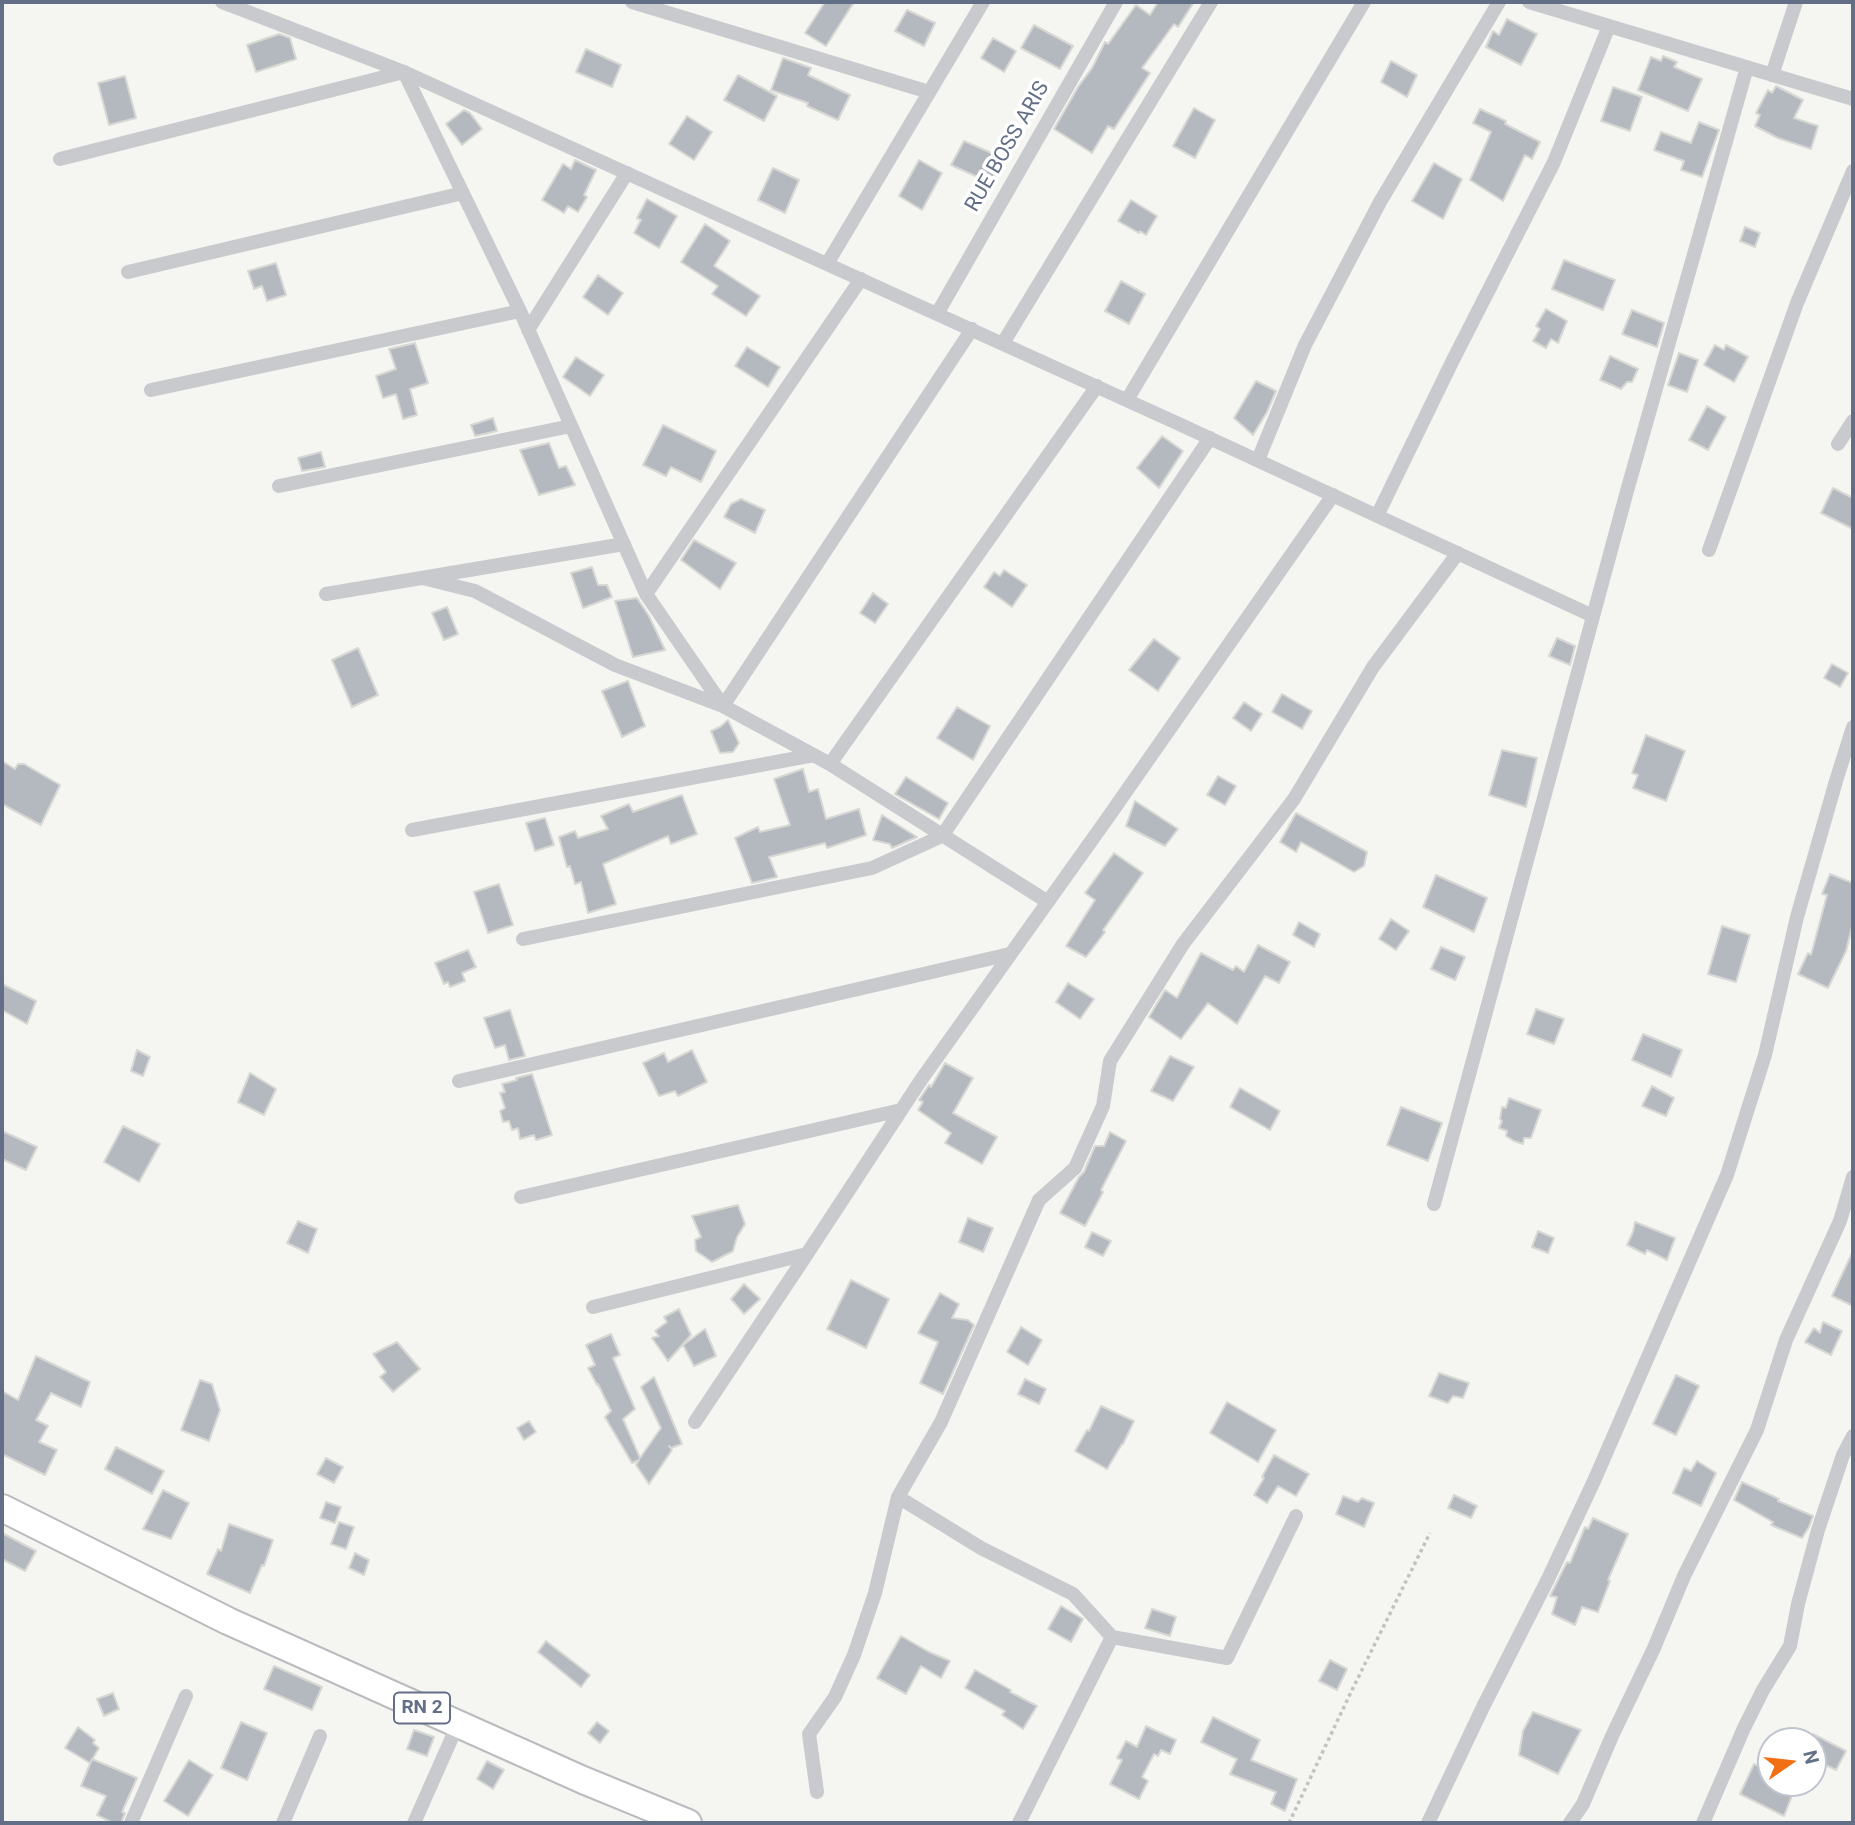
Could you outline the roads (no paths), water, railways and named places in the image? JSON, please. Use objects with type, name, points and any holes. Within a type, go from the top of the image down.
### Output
[{"type":"highway","name":"RN 2","points":[[2,1508],[228,1621],[583,1780],[688,1823]]},
{"type":"street","points":[[222,2],[404,72],[1097,386],[1593,616]]},
{"type":"street","points":[[632,2],[929,92]]},
{"type":"street","points":[[827,264],[983,2]]},
{"type":"street","name":"RUE BOSS ARIS","points":[[937,314],[1116,2]]},
{"type":"street","points":[[1003,344],[1211,2]]},
{"type":"street","points":[[1127,400],[1364,2]]},
{"type":"street","points":[[1258,460],[1305,345],[1380,202],[1499,2]]},
{"type":"street","points":[[1529,2],[1853,99]]},
{"type":"street","points":[[1772,75],[1796,2]]},
{"type":"street","points":[[1377,516],[1554,162],[1609,26]]},
{"type":"street","points":[[1433,1204],[1593,616],[1747,67]]},
{"type":"street","points":[[60,159],[404,72]]},
{"type":"street","points":[[404,72],[520,311],[646,594],[723,706]]},
{"type":"street","points":[[1709,550],[1797,303],[1853,171]]},
{"type":"street","points":[[528,330],[627,173]]},
{"type":"street","points":[[128,272],[463,193]]},
{"type":"street","points":[[646,594],[860,279]]},
{"type":"street","points":[[151,390],[520,311]]},
{"type":"street","points":[[723,706],[972,329]]},
{"type":"street","points":[[830,764],[1097,386]]},
{"type":"street","points":[[1838,444],[1853,421]]},
{"type":"street","points":[[279,486],[571,426]]},
{"type":"street","points":[[523,939],[872,868],[942,836],[1210,438]]},
{"type":"street","points":[[695,1422],[901,1110],[1333,495]]},
{"type":"street","points":[[326,594],[624,544]]},
{"type":"street","points":[[817,1791],[808,1734],[835,1697],[854,1655],[875,1593],[898,1497],[941,1422],[1039,1200],[1075,1168],[1102,1106],[1110,1061],[1183,944],[1294,799],[1373,667],[1458,553]]},
{"type":"street","points":[[423,578],[475,591],[615,665],[723,706],[830,764],[1048,902]]},
{"type":"street","points":[[1428,1823],[1594,1481],[1727,1175],[1765,1055],[1797,917],[1853,727]]},
{"type":"street","points":[[412,830],[814,755]]},
{"type":"street","points":[[459,1082],[1010,954]]},
{"type":"street","points":[[521,1197],[901,1110]]},
{"type":"street","points":[[1570,1823],[1583,1804],[1684,1576],[1756,1430],[1786,1340],[1840,1221],[1853,1177]]},
{"type":"street","points":[[593,1307],[807,1254]]},
{"type":"street","points":[[1703,1823],[1744,1728],[1790,1646],[1818,1530],[1843,1455],[1853,1436]]},
{"type":"street","points":[[898,1497],[981,1548],[1073,1594],[1112,1637],[1227,1658],[1296,1516]]},
{"type":"street","points":[[1018,1823],[1112,1637]]},
{"type":"street","points":[[131,1823],[186,1696]]},
{"type":"street","points":[[414,1823],[458,1724]]},
{"type":"street","points":[[283,1823],[320,1735]]}]
